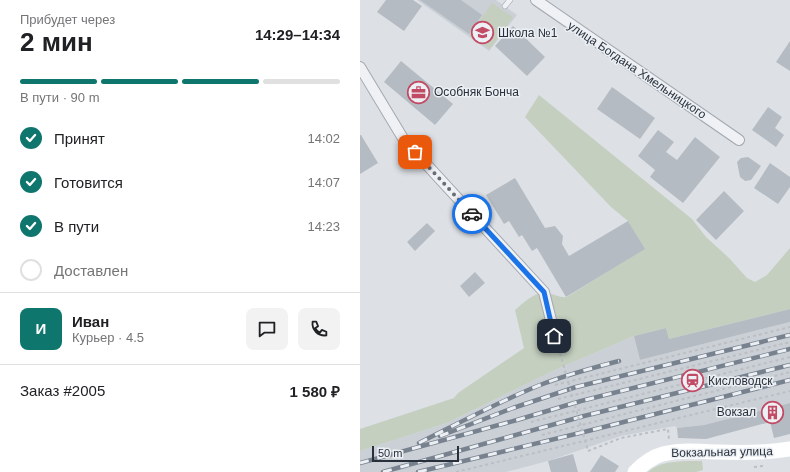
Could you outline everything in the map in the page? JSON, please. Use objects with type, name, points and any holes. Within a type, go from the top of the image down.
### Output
[{"type":"main road","name":"Вокзальная улица","points":[[635,472],[651,459],[662,454],[678,451],[766,453],[790,449]]},
{"type":"street","name":"улица Богдана Хмельницкого","points":[[536,0],[739,140]]},
{"type":"street","points":[[360,67],[404,140],[544,292],[554,336]]},
{"type":"lane","points":[[505,6],[510,0]]},
{"type":"path","points":[[555,385],[790,327]]},
{"type":"path","points":[[554,336],[588,450],[621,438],[668,429],[669,441]]},
{"type":"path","points":[[558,399],[790,342]]},
{"type":"path","points":[[531,422],[790,357]]},
{"type":"path","points":[[542,435],[790,372]]},
{"type":"path","points":[[456,472],[790,391]]},
{"type":"shaded area","name":"Школа №1","points":[[417,0],[496,0],[517,15],[489,51]]},
{"type":"shaded area","points":[[790,322],[790,403],[704,425],[677,428],[675,426],[621,436],[548,461],[506,472],[360,472],[360,451],[447,423],[555,370],[634,336],[640,360]]},
{"type":"green space","points":[[492,3],[513,17],[490,49],[469,35]]},
{"type":"green space","points":[[539,95],[692,219],[706,237],[729,258],[747,278],[755,282],[767,275],[790,248],[790,309],[669,339],[666,328],[634,336],[555,370],[447,423],[360,451],[360,429],[454,398],[458,393],[524,348],[515,310],[529,298],[541,293],[567,297],[644,249],[628,221],[611,207],[525,117]]},
{"type":"green space","points":[[684,461],[702,461],[703,470],[696,472],[648,472],[660,465]]},
{"type":"building","points":[[386,0],[413,0],[422,6],[404,31],[377,12]]},
{"type":"building","points":[[420,0],[461,0],[482,15],[469,34]]},
{"type":"building","points":[[513,26],[545,57],[527,76],[495,46]]},
{"type":"building","points":[[790,41],[790,71],[776,62]]},
{"type":"building","name":"Особняк Бонча","points":[[401,61],[453,104],[435,125],[384,82]]},
{"type":"building","points":[[612,87],[655,118],[640,139],[597,109]]},
{"type":"building","points":[[768,107],[782,117],[775,128],[784,135],[776,147],[752,130]]},
{"type":"building","points":[[658,130],[674,142],[666,152],[677,160],[695,137],[720,157],[683,203],[650,177],[655,170],[638,156]]},
{"type":"building","points":[[360,135],[378,163],[360,174]]},
{"type":"building","points":[[748,157],[761,166],[751,180],[745,181],[740,177],[737,162],[741,158]]},
{"type":"building","points":[[770,163],[790,177],[790,187],[778,204],[754,188]]},
{"type":"building","points":[[515,178],[545,228],[555,226],[563,236],[562,244],[569,256],[628,221],[645,249],[566,297],[537,248],[532,251],[522,235],[519,237],[509,221],[504,224],[486,195]]},
{"type":"building","points":[[724,191],[744,211],[716,240],[696,220]]},
{"type":"building","points":[[427,223],[435,231],[415,251],[407,242]]},
{"type":"building","points":[[475,272],[485,283],[469,297],[460,286]]},
{"type":"building","points":[[790,309],[790,322],[640,360],[634,336],[666,328],[669,339]]},
{"type":"building","name":"Вокзал","points":[[790,403],[790,434],[774,438],[770,422],[706,439],[678,438],[677,428],[704,425]]},
{"type":"building","points":[[573,454],[578,472],[551,472],[548,461]]},
{"type":"building","points":[[601,455],[619,466],[615,472],[590,472]]},
{"type":"railway","points":[[440,436],[513,408],[576,387],[790,335]]},
{"type":"railway","points":[[360,463],[581,401],[790,349]]},
{"type":"railway","points":[[419,443],[540,385],[619,361]]},
{"type":"railway","points":[[383,472],[584,416],[790,365]]},
{"type":"railway","points":[[418,472],[790,380]]},
{"type":"way so far","points":[[415,152],[472,214]]},
{"type":"place","name":"Школа №1","points":[[483,33]]},
{"type":"place","name":"Особняк Бонча","points":[[418,92]]},
{"type":"place","name":"Кисловодск","points":[[693,381]]},
{"type":"place","name":"Вокзал","points":[[772,412]]},
{"type":"route","points":[[472,214],[544,292],[554,336]]}]
